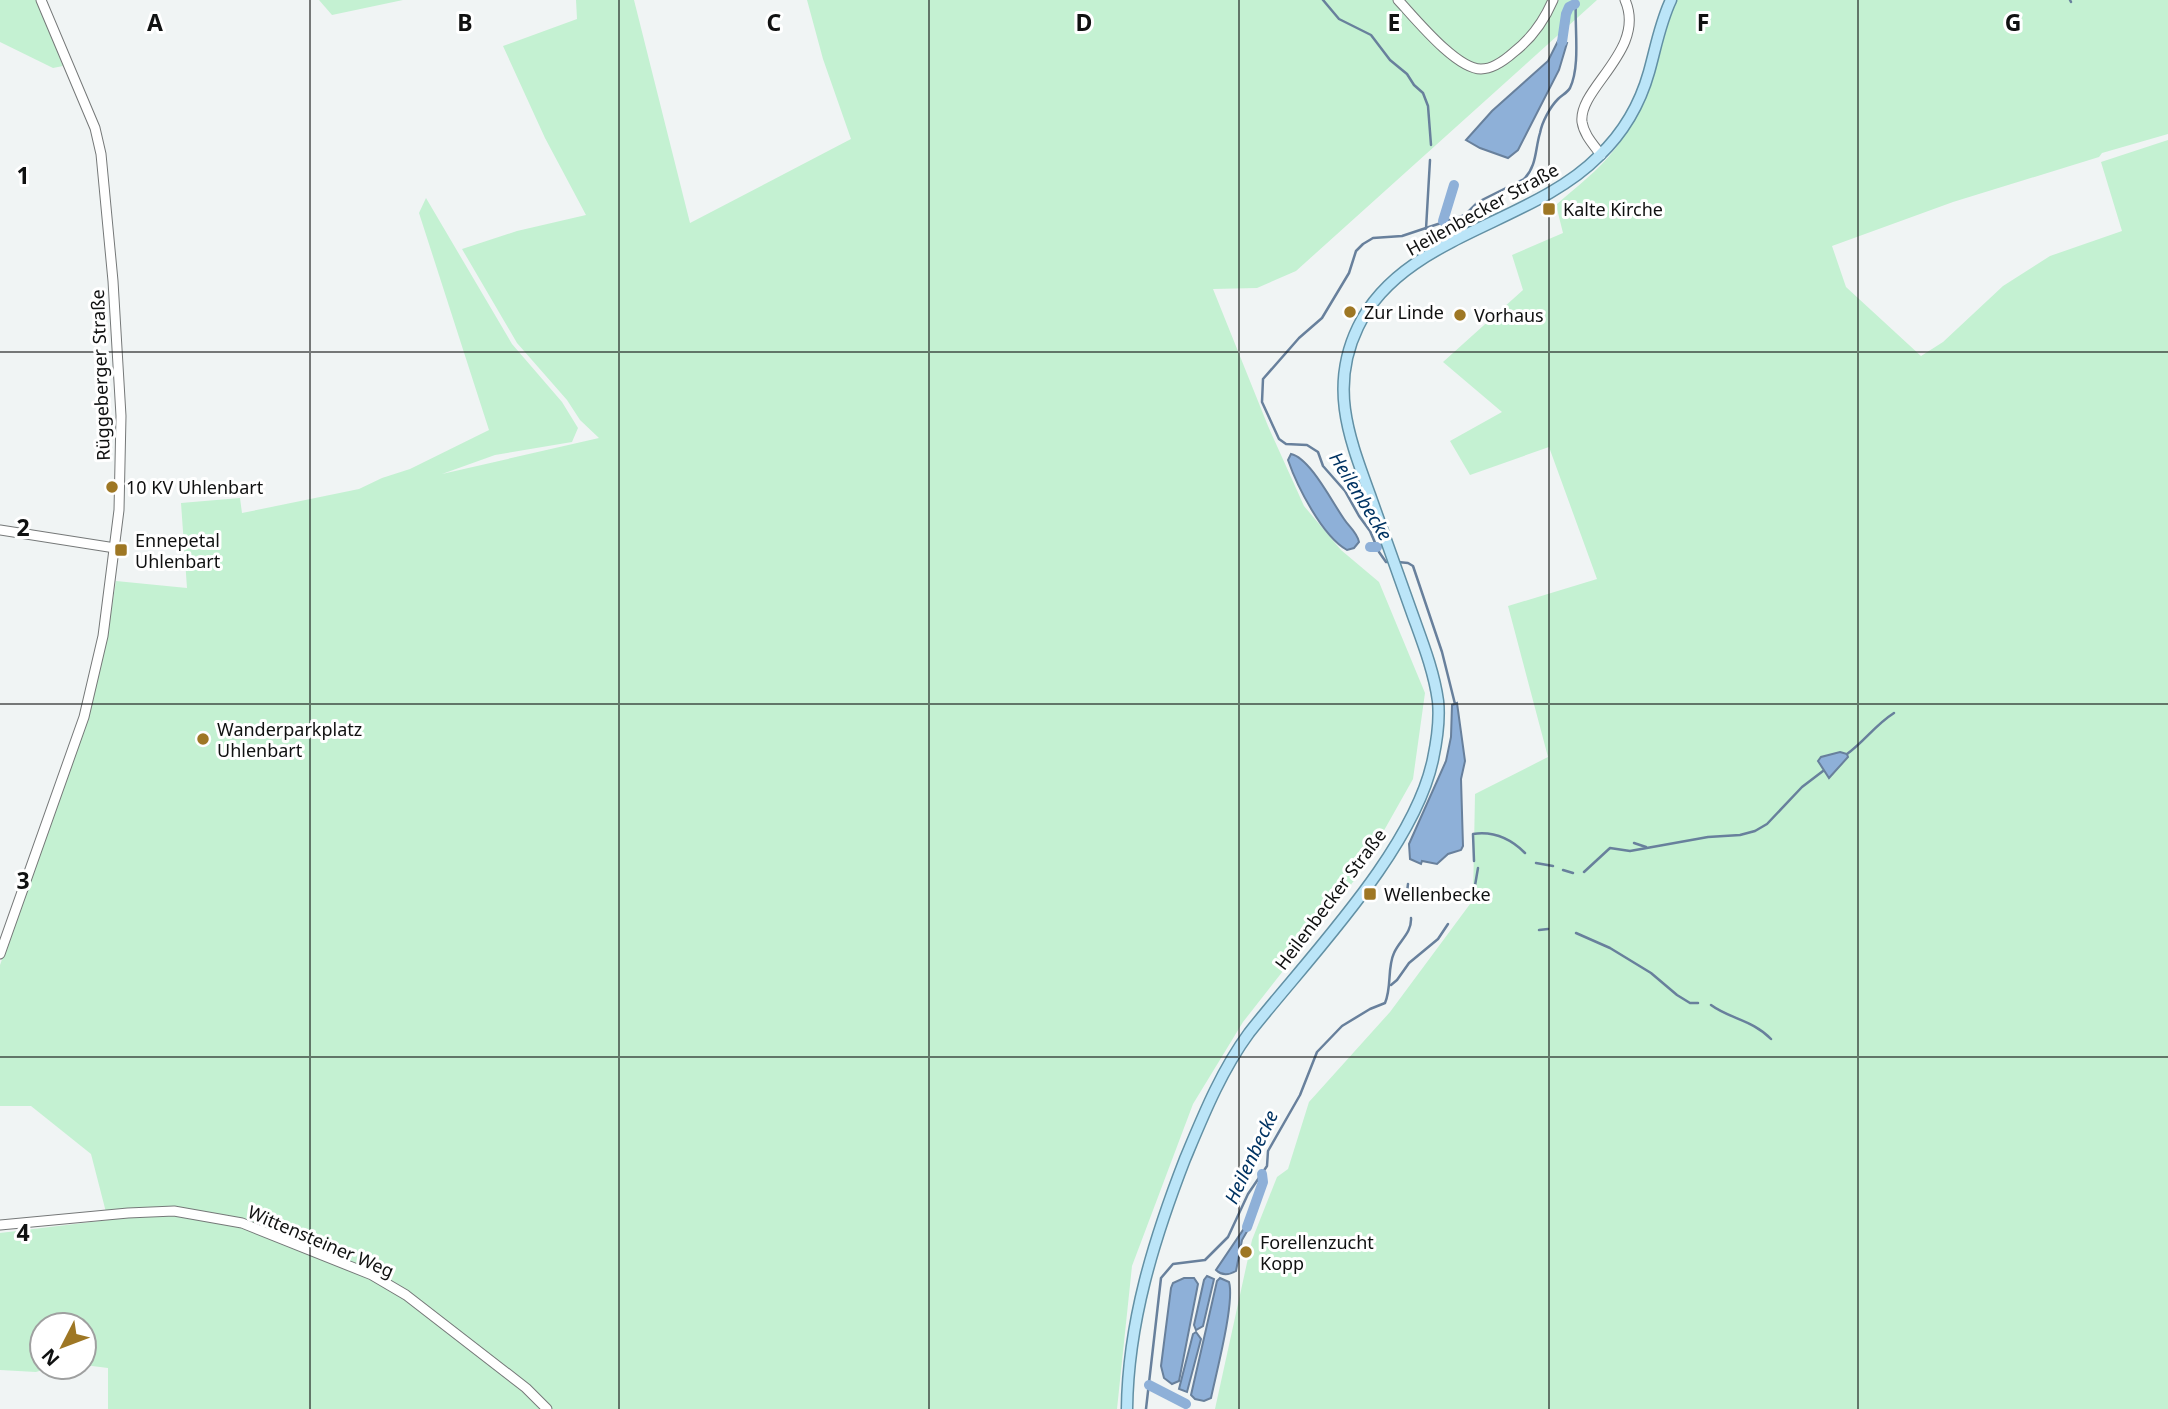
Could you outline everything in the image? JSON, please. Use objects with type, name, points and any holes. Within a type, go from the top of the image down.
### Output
[{"type":"main road","name":"Heilenbecker Straße","points":[[1127,1409],[1136,1320],[1150,1260],[1200,1121],[1239,1048],[1381,865],[1401,834],[1426,786],[1434,754],[1438,705],[1429,663],[1356,458],[1343,408],[1345,372],[1360,324],[1383,292],[1415,264],[1569,183],[1601,155],[1618,136],[1635,109],[1671,0]]},
{"type":"street","name":"Rüggeberger Straße","points":[[0,954],[84,717],[103,636],[119,510],[121,416],[113,281],[100,154],[95,128],[41,0]]},
{"type":"street","points":[[1398,0],[1452,55],[1477,69],[1488,68],[1505,60],[1520,48],[1536,31],[1553,0]]},
{"type":"street","points":[[1601,155],[1585,132],[1582,115],[1586,104],[1623,45],[1630,23],[1630,12],[1625,0]]},
{"type":"street","points":[[0,530],[115,548]]},
{"type":"street","name":"Wittensteiner Weg","points":[[0,1225],[174,1211],[242,1223],[372,1275],[406,1295],[526,1388],[547,1409]]},
{"type":"green space","points":[[0,0],[37,0],[63,66],[53,68],[0,42]]},
{"type":"green space","points":[[319,0],[403,0],[332,15]]},
{"type":"green space","points":[[576,0],[634,0],[690,223],[851,139],[823,59],[807,0],[1597,0],[1296,271],[1257,288],[1213,289],[1268,426],[1304,506],[1341,550],[1379,582],[1425,693],[1413,779],[1360,873],[1243,1022],[1193,1104],[1132,1266],[1117,1409],[108,1409],[108,1368],[98,1367],[98,1311],[28,1311],[28,1372],[0,1370],[0,1233],[108,1220],[91,1154],[31,1106],[0,1106],[0,965],[74,757],[91,701],[106,643],[116,581],[187,588],[181,503],[240,498],[242,513],[359,489],[410,469],[489,430],[419,213],[426,198],[512,344],[562,402],[578,428],[572,442],[495,455],[442,474],[599,438],[580,420],[567,400],[517,343],[462,249],[517,231],[586,215],[545,138],[503,46],[577,19]]},
{"type":"green space","points":[[1677,0],[2168,0],[2168,134],[1953,202],[1832,246],[1846,287],[1921,356],[1943,342],[2003,286],[2050,256],[2122,231],[2101,162],[2168,140],[2168,1409],[1215,1409],[1252,1240],[1277,1177],[1288,1169],[1309,1102],[1390,1012],[1473,900],[1475,794],[1548,757],[1508,606],[1597,579],[1549,447],[1470,475],[1450,441],[1502,412],[1443,362],[1523,290],[1512,255],[1563,233],[1556,205],[1601,164],[1626,133],[1643,100],[1671,10]]},
{"type":"water","points":[[1558,41],[1567,43],[1559,70],[1518,150],[1508,158],[1466,140],[1492,111],[1548,61]]},
{"type":"water","points":[[1291,454],[1306,463],[1355,532],[1359,542],[1354,548],[1347,550],[1328,534],[1292,471],[1288,460]]},
{"type":"water","points":[[1457,703],[1465,761],[1461,779],[1463,846],[1461,850],[1448,854],[1437,864],[1422,861],[1421,864],[1410,859],[1409,844],[1446,761],[1451,737],[1452,705]]},
{"type":"water","points":[[1840,752],[1848,757],[1829,778],[1818,761],[1821,757]]},
{"type":"water","points":[[1245,1227],[1249,1228],[1242,1240],[1236,1271],[1226,1274],[1218,1272],[1216,1270]]},
{"type":"water","points":[[1207,1276],[1214,1279],[1203,1326],[1196,1330],[1194,1325]]},
{"type":"water","points":[[1184,1278],[1194,1278],[1198,1284],[1179,1381],[1172,1384],[1164,1378],[1161,1366],[1171,1288],[1173,1283]]},
{"type":"water","points":[[1220,1278],[1229,1282],[1229,1305],[1211,1398],[1204,1401],[1191,1395],[1217,1281]]},
{"type":"water","points":[[1196,1332],[1201,1339],[1187,1392],[1179,1389],[1193,1334]]},
{"type":"waterway","points":[[1323,0],[1339,19],[1371,35],[1390,60],[1407,74],[1423,93],[1428,106],[1431,145]]},
{"type":"waterway","name":"Heilenbecke","points":[[1391,562],[1386,562],[1379,552],[1370,531],[1345,491],[1323,466],[1318,452],[1307,445],[1286,444],[1279,439],[1262,402],[1263,379],[1299,338],[1322,318],[1349,273],[1356,251],[1363,244],[1373,238],[1402,236],[1465,215],[1478,202],[1524,179],[1533,163],[1544,120],[1555,102],[1569,90],[1573,79],[1576,57],[1576,0]]},
{"type":"waterway","points":[[1562,42],[1566,14],[1569,7],[1575,4]]},
{"type":"waterway","points":[[1426,229],[1430,160]]},
{"type":"waterway","points":[[1443,221],[1454,185]]},
{"type":"waterway","name":"Heilenbecke","points":[[1370,547],[1377,547]]},
{"type":"waterway","name":"Heilenbecke","points":[[1398,562],[1413,566],[1442,652],[1455,704]]},
{"type":"waterway","points":[[1847,754],[1894,713]]},
{"type":"waterway","points":[[1584,872],[1610,848],[1630,851],[1755,831],[1767,824],[1802,787],[1823,771]]},
{"type":"waterway","points":[[1474,861],[1473,834],[1501,837],[1525,853]]},
{"type":"waterway","points":[[1634,843],[1646,847]]},
{"type":"waterway","points":[[1536,863],[1553,866]]},
{"type":"waterway","points":[[1473,897],[1478,868]]},
{"type":"waterway","points":[[1563,870],[1573,873]]},
{"type":"waterway","name":"Heilenbecke","points":[[1407,892],[1408,884]]},
{"type":"waterway","name":"Heilenbecke","points":[[1146,1409],[1161,1278],[1173,1264],[1205,1260],[1228,1237],[1248,1194],[1267,1166],[1268,1151],[1300,1095],[1317,1052],[1342,1026],[1385,1003],[1392,959],[1405,937],[1411,918]]},
{"type":"waterway","points":[[1391,985],[1409,963],[1438,939],[1448,924]]},
{"type":"waterway","points":[[1539,930],[1548,929]]},
{"type":"waterway","points":[[1576,933],[1610,948],[1651,973],[1690,1003],[1698,1003]]},
{"type":"waterway","points":[[1711,1005],[1757,1028],[1771,1039]]},
{"type":"waterway","points":[[1247,1227],[1263,1182],[1262,1174]]},
{"type":"waterway","points":[[1149,1385],[1186,1404]]},
{"type":"place","name":"Kalte Kirche","points":[[1549,209]]},
{"type":"place","name":"Zur Linde","points":[[1350,312]]},
{"type":"place","name":"Vorhaus","points":[[1460,315]]},
{"type":"place","name":"10 KV Uhlenbart","points":[[112,487]]},
{"type":"place","name":"Ennepetal Uhlenbart","points":[[121,550]]},
{"type":"place","name":"Wanderparkplatz Uhlenbart","points":[[203,739]]},
{"type":"place","name":"Wellenbecke","points":[[1370,894]]},
{"type":"place","name":"Forellenzucht Kopp","points":[[1246,1252]]}]
